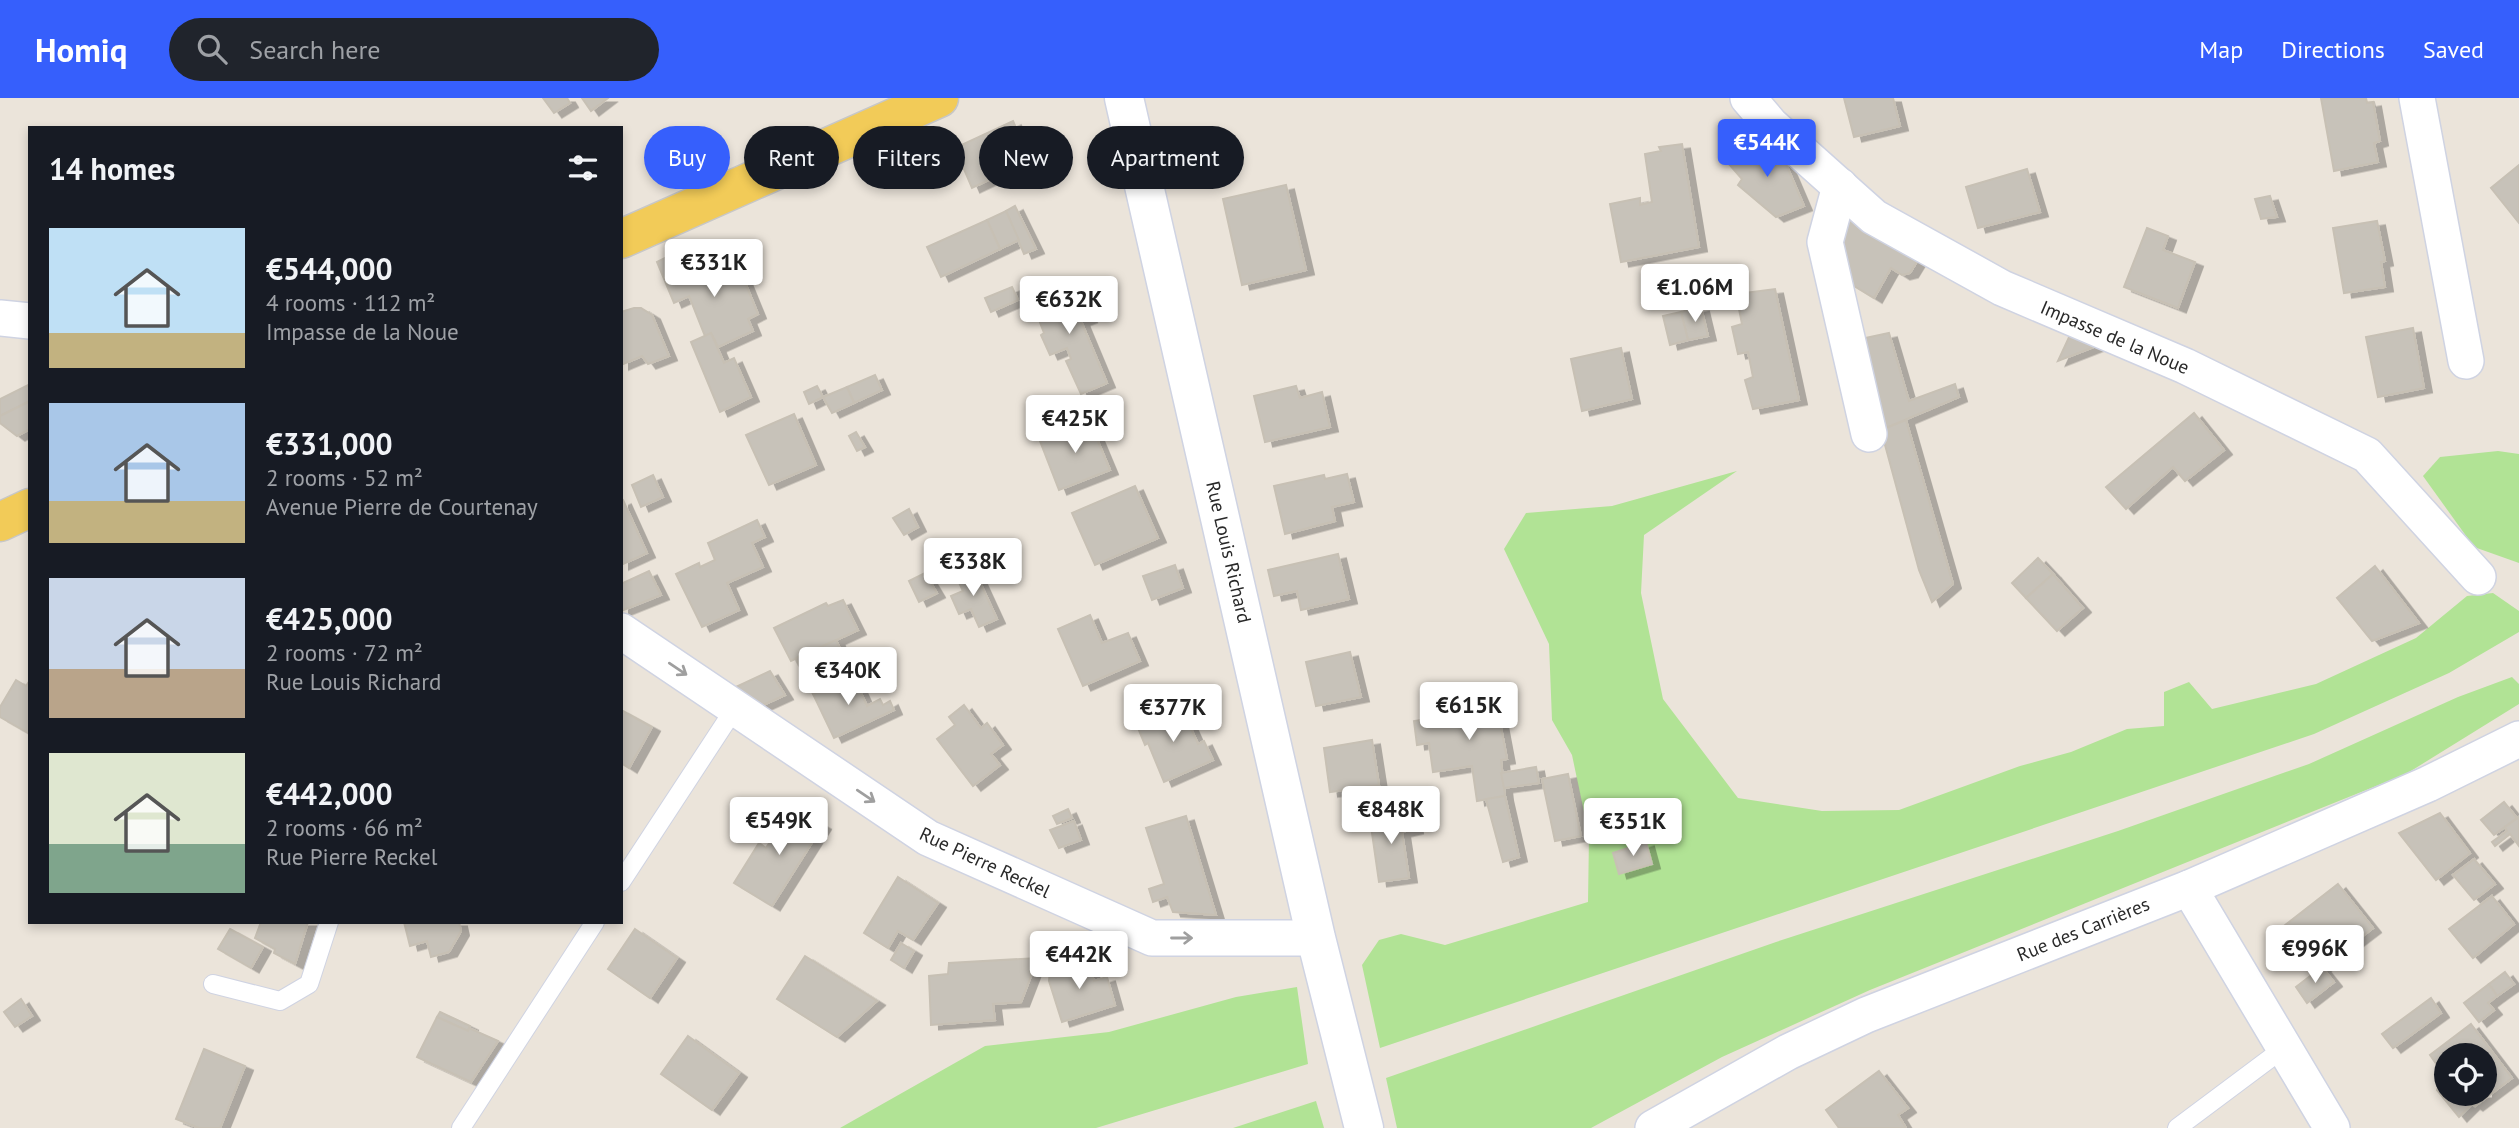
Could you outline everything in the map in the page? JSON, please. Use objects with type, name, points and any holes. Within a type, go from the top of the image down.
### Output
[{"type":"main road","points":[[623,238],[939,98]]},
{"type":"main road","name":"Rue Louis Richard","points":[[1124,98],[1332,1007],[1363,1124]]},
{"type":"main road","points":[[0,522],[28,509]]},
{"type":"street","name":"Impasse de la Noue","points":[[1748,98],[1772,125],[1874,217],[2002,288],[2185,366],[2367,455],[2478,577]]},
{"type":"street","points":[[2417,98],[2466,361]]},
{"type":"street","points":[[1840,186],[1825,242],[1869,434]]},
{"type":"street","points":[[0,318],[28,321]]},
{"type":"street","name":"Rue Pierre Reckel","points":[[623,632],[928,838],[1152,938],[1316,938]]},
{"type":"street","name":"Rue des Carrières","points":[[1653,1128],[1788,1052],[1866,1015],[2189,888],[2428,784],[2519,739]]},
{"type":"street","points":[[2189,888],[2332,1128]]},
{"type":"lane","points":[[623,879],[735,708]]},
{"type":"lane","points":[[213,984],[280,1001],[309,984],[328,924]]},
{"type":"lane","points":[[461,1128],[594,924]]},
{"type":"lane","points":[[2177,1128],[2284,1048]]},
{"type":"green space","points":[[2498,451],[2519,454],[2519,563],[2474,547],[2423,476],[2440,457]]},
{"type":"green space","points":[[1737,471],[1644,535],[1641,593],[1663,699],[1738,798],[1822,811],[1899,810],[2020,766],[2071,752],[2127,729],[2164,726],[2164,692],[2189,682],[2212,709],[2316,684],[2416,638],[2467,596],[2493,593],[2519,611],[2519,632],[2449,673],[2314,734],[1380,1048],[1362,965],[1379,940],[1401,934],[1445,945],[1588,902],[1589,836],[1572,755],[1552,720],[1549,644],[1504,549],[1526,513],[1612,506]]},
{"type":"green space","points":[[2512,677],[2519,684],[2519,704],[2406,774],[1870,990],[1722,1057],[1591,1128],[1397,1128],[1386,1078],[1776,942],[2118,831],[2309,764],[2458,697]]},
{"type":"green space","points":[[1297,987],[1308,1064],[1096,1128],[840,1128],[985,1046],[1109,1032],[1236,997]]},
{"type":"green space","points":[[1316,1101],[1324,1128],[1233,1128]]},
{"type":"building","points":[[543,98],[567,98],[570,103],[554,113]]},
{"type":"building","points":[[582,98],[608,98],[591,111]]},
{"type":"building","points":[[1844,98],[1893,98],[1900,126],[1854,137]]},
{"type":"building","points":[[2321,98],[2366,98],[2367,103],[2373,102],[2380,141],[2374,143],[2378,162],[2334,171]]},
{"type":"building","points":[[1013,121],[1015,126],[1002,126]]},
{"type":"building","points":[[1763,136],[1786,164],[1804,206],[1776,217],[1738,185],[1742,179],[1729,164]]},
{"type":"building","points":[[979,137],[979,185],[972,188],[965,172],[965,143]]},
{"type":"building","points":[[1682,144],[1699,247],[1621,262],[1610,204],[1640,198],[1640,205],[1652,202],[1645,154],[1661,151],[1659,147]]},
{"type":"building","points":[[2519,165],[2519,223],[2491,188]]},
{"type":"building","points":[[2027,169],[2040,212],[1978,228],[1966,187]]},
{"type":"building","points":[[1286,185],[1306,270],[1242,285],[1223,199]]},
{"type":"building","points":[[2270,196],[2277,217],[2261,219],[2255,199]]},
{"type":"building","points":[[1015,206],[1036,249],[1024,254],[1006,211]]},
{"type":"building","points":[[1006,211],[1019,240],[1000,249],[987,220]]},
{"type":"building","points":[[1838,211],[1919,258],[1910,273],[1902,275],[1891,268],[1874,298],[1846,281]]},
{"type":"building","points":[[987,220],[1000,249],[941,277],[927,247]]},
{"type":"building","points":[[2377,221],[2385,261],[2381,262],[2385,287],[2344,293],[2333,228]]},
{"type":"building","points":[[2147,228],[2168,236],[2163,250],[2195,262],[2178,308],[2124,287]]},
{"type":"building","points":[[673,254],[684,281],[736,260],[758,314],[748,319],[753,331],[718,347],[711,333],[705,336],[689,296],[674,303],[657,262]]},
{"type":"building","points":[[1674,272],[1677,286],[1667,288],[1664,274]]},
{"type":"building","points":[[1066,284],[1073,302],[1080,300],[1089,318],[1081,321],[1107,383],[1081,394],[1066,361],[1071,359],[1067,348],[1050,355],[1041,335],[1044,333],[1034,307],[1038,305],[1035,296]]},
{"type":"building","points":[[1012,287],[1018,300],[991,312],[985,298]]},
{"type":"building","points":[[1775,289],[1799,400],[1753,409],[1745,380],[1753,377],[1748,352],[1738,354],[1732,327],[1742,324],[1736,294]]},
{"type":"building","points":[[1701,307],[1708,336],[1688,340],[1681,312]]},
{"type":"building","points":[[641,308],[652,315],[669,356],[648,364],[642,356],[623,364],[623,311]]},
{"type":"building","points":[[1681,312],[1688,340],[1670,345],[1663,316]]},
{"type":"building","points":[[2413,328],[2424,388],[2378,397],[2366,337]]},
{"type":"building","points":[[711,333],[724,363],[734,358],[751,397],[720,412],[691,342]]},
{"type":"building","points":[[1889,333],[1909,401],[1955,384],[1959,397],[1881,430],[1856,340]]},
{"type":"building","points":[[2070,335],[2094,347],[2058,361]]},
{"type":"building","points":[[1621,348],[1632,399],[1582,411],[1571,359]]},
{"type":"building","points":[[875,375],[882,390],[854,403],[847,387]]},
{"type":"building","points":[[28,385],[28,402],[0,416],[0,399]]},
{"type":"building","points":[[817,386],[823,397],[809,404],[804,392]]},
{"type":"building","points":[[1296,386],[1300,398],[1322,392],[1330,427],[1265,442],[1254,396]]},
{"type":"building","points":[[847,387],[854,403],[832,413],[823,397]]},
{"type":"building","points":[[28,402],[28,430],[17,436],[0,423],[0,416]]},
{"type":"building","points":[[2194,413],[2224,450],[2185,481],[2173,467],[2126,509],[2106,487]]},
{"type":"building","points":[[794,414],[816,465],[769,485],[746,435]]},
{"type":"building","points":[[1089,420],[1110,470],[1059,490],[1040,441]]},
{"type":"building","points":[[1906,420],[1953,584],[1932,602],[1919,570],[1881,430]]},
{"type":"building","points":[[856,432],[865,447],[857,451],[849,436]]},
{"type":"building","points":[[1347,474],[1354,502],[1332,507],[1335,521],[1285,534],[1274,486],[1324,475],[1325,479]]},
{"type":"building","points":[[653,475],[663,497],[641,507],[632,485]]},
{"type":"building","points":[[1135,486],[1158,538],[1095,565],[1072,513]]},
{"type":"building","points":[[623,500],[647,553],[623,564]]},
{"type":"building","points":[[909,509],[918,527],[904,535],[893,518]]},
{"type":"building","points":[[757,520],[765,537],[752,543],[763,567],[727,583],[739,610],[702,627],[676,574],[699,563],[700,567],[715,560],[708,543]]},
{"type":"building","points":[[1338,554],[1349,599],[1301,610],[1297,591],[1274,596],[1268,570]]},
{"type":"building","points":[[2038,558],[2053,574],[2026,598],[2012,583]]},
{"type":"building","points":[[1175,565],[1183,588],[1152,600],[1143,576]]},
{"type":"building","points":[[2375,566],[2419,623],[2372,641],[2337,598]]},
{"type":"building","points":[[973,567],[997,619],[979,627],[971,609],[959,614],[951,596],[963,591],[955,574]]},
{"type":"building","points":[[649,571],[661,595],[623,610],[623,583]]},
{"type":"building","points":[[925,573],[937,593],[919,602],[909,581]]},
{"type":"building","points":[[2053,574],[2083,608],[2057,631],[2026,598]]},
{"type":"building","points":[[843,600],[858,630],[791,661],[774,628],[826,603],[828,606]]},
{"type":"building","points":[[1090,615],[1102,643],[1128,633],[1140,661],[1083,686],[1058,629]]},
{"type":"building","points":[[836,640],[853,675],[813,694],[796,658]]},
{"type":"building","points":[[1350,652],[1361,697],[1316,706],[1306,662]]},
{"type":"building","points":[[770,671],[785,695],[763,705],[736,687]]},
{"type":"building","points":[[853,675],[867,706],[880,699],[883,705],[890,701],[894,710],[834,738],[813,694]]},
{"type":"building","points":[[16,680],[26,686],[28,683],[28,733],[0,717],[0,707]]},
{"type":"building","points":[[1493,685],[1507,759],[1501,760],[1505,796],[1477,801],[1472,766],[1433,772],[1429,743],[1417,745],[1414,721],[1466,713],[1464,688]]},
{"type":"building","points":[[964,705],[981,728],[987,723],[1003,745],[991,754],[1000,765],[973,786],[937,739],[955,725],[949,717]]},
{"type":"building","points":[[1177,705],[1198,744],[1204,741],[1213,760],[1164,782],[1148,743],[1145,745],[1136,723]]},
{"type":"building","points":[[623,711],[652,727],[629,768],[623,764]]},
{"type":"building","points":[[1372,740],[1379,785],[1330,792],[1324,748]]},
{"type":"building","points":[[1536,767],[1539,783],[1504,788],[1501,773]]},
{"type":"building","points":[[1568,774],[1581,836],[1555,841],[1542,779]]},
{"type":"building","points":[[1505,796],[1519,857],[1503,862],[1486,799]]},
{"type":"building","points":[[2504,802],[2517,818],[2494,835],[2481,820]]},
{"type":"building","points":[[792,807],[823,825],[772,906],[734,883],[759,843],[766,848]]},
{"type":"building","points":[[1068,809],[1072,818],[1057,824],[1053,816]]},
{"type":"building","points":[[1412,812],[1415,829],[1402,832],[1409,878],[1379,882],[1370,819]]},
{"type":"building","points":[[2440,813],[2470,853],[2436,880],[2399,833]]},
{"type":"building","points":[[1186,816],[1216,915],[1173,912],[1167,897],[1153,902],[1149,889],[1164,884],[1146,828]]},
{"type":"building","points":[[2519,817],[2519,846],[2510,834],[2495,846],[2492,842],[2507,831],[2505,827]]},
{"type":"building","points":[[1074,821],[1081,840],[1059,848],[1050,830]]},
{"type":"building","points":[[1646,842],[1652,864],[1619,874],[1613,853]]},
{"type":"building","points":[[2474,859],[2495,884],[2474,900],[2453,875]]},
{"type":"building","points":[[898,877],[938,903],[913,940],[898,931],[888,948],[864,933]]},
{"type":"building","points":[[2338,884],[2373,928],[2318,970],[2284,926]]},
{"type":"building","points":[[2492,896],[2514,924],[2473,958],[2449,929]]},
{"type":"building","points":[[260,924],[307,924],[295,964],[274,953],[275,949],[255,938]]},
{"type":"building","points":[[404,924],[459,924],[461,931],[449,952],[431,957],[427,941],[410,946]]},
{"type":"building","points":[[230,929],[263,947],[251,968],[218,949]]},
{"type":"building","points":[[635,929],[677,958],[650,998],[608,969]]},
{"type":"building","points":[[901,943],[914,951],[904,968],[891,960]]},
{"type":"building","points":[[805,956],[877,1001],[837,1037],[777,999]]},
{"type":"building","points":[[1038,958],[1021,1002],[993,1004],[995,1020],[931,1025],[929,976],[948,974],[949,963]]},
{"type":"building","points":[[1087,958],[1094,981],[1107,977],[1115,1005],[1062,1022],[1049,981],[1050,970]]},
{"type":"building","points":[[2322,967],[2334,982],[2307,1003],[2296,987]]},
{"type":"building","points":[[2505,972],[2514,984],[2497,996],[2489,984]]},
{"type":"building","points":[[2489,984],[2497,996],[2488,1003],[2494,1010],[2479,1022],[2464,1003]]},
{"type":"building","points":[[2431,998],[2441,1013],[2393,1048],[2382,1034]]},
{"type":"building","points":[[21,999],[32,1016],[15,1027],[4,1012]]},
{"type":"building","points":[[440,1012],[470,1026],[468,1031],[437,1017]]},
{"type":"building","points":[[437,1017],[498,1041],[471,1082],[417,1057]]},
{"type":"building","points":[[2471,1024],[2485,1043],[2446,1043]]},
{"type":"building","points":[[688,1036],[739,1073],[712,1110],[661,1074]]},
{"type":"building","points":[[204,1049],[245,1066],[220,1128],[199,1128],[176,1119]]},
{"type":"building","points":[[2497,1058],[2512,1078],[2497,1089]]},
{"type":"building","points":[[1879,1071],[1908,1108],[1898,1115],[1906,1128],[1839,1128],[1826,1110]]},
{"type":"building","points":[[2450,1106],[2470,1106],[2459,1117]]}]
